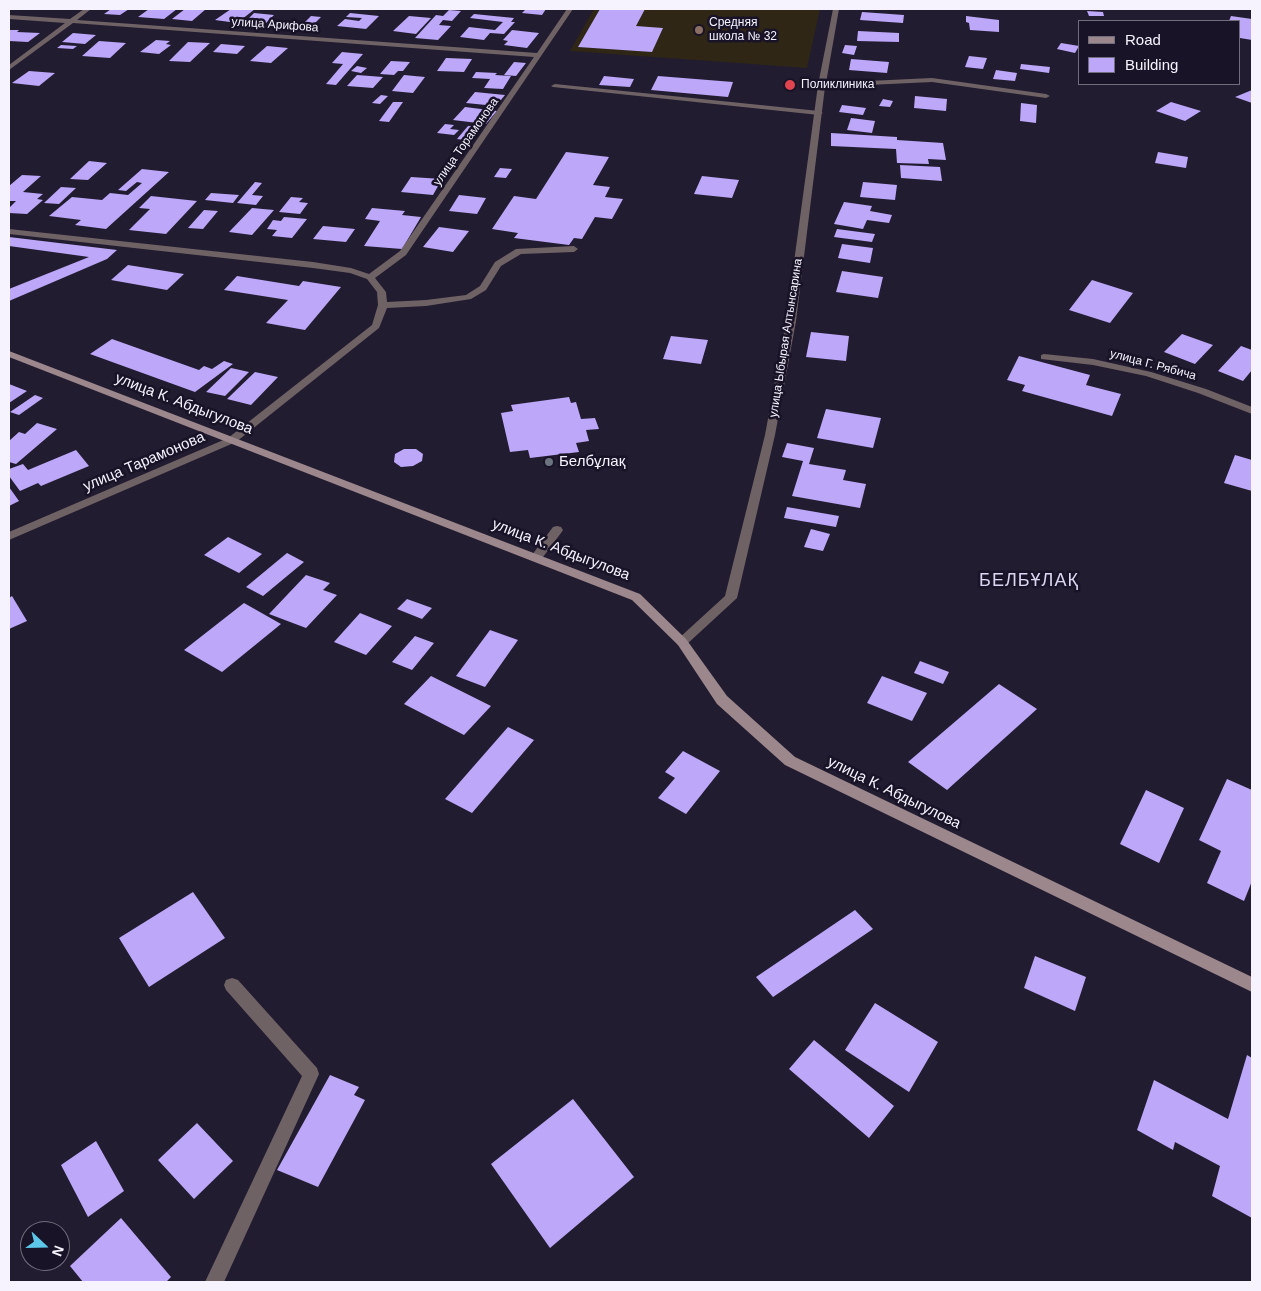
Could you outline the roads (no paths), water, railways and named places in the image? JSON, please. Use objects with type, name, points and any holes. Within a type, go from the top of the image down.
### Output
[{"type":"street","points":[[9,68],[88,9]]},
{"type":"street","name":"улица Торамонова","points":[[370,276],[403,253],[570,9]]},
{"type":"street","name":"улица Ыбырая Алтынсарина","points":[[682,642],[731,598],[770,435],[791,321],[822,86],[836,9]]},
{"type":"street","name":"улица Арифова","points":[[9,17],[540,55]]},
{"type":"street","points":[[822,86],[932,80],[1046,96]]},
{"type":"street","points":[[555,86],[819,113]]},
{"type":"street","points":[[9,231],[313,265],[351,271],[370,276],[381,292],[383,305],[426,303],[468,298],[482,288],[498,264],[519,251],[574,249]]},
{"type":"street","name":"улица Тарамонова","points":[[9,536],[232,440],[376,326],[383,305]]},
{"type":"street","name":"улица К. Абдыгулова","points":[[9,354],[636,597],[682,642],[722,700],[790,761],[1252,985]]},
{"type":"street","name":"улица Г. Рябича","points":[[1044,357],[1093,362],[1148,374],[1202,391],[1252,410]]},
{"type":"street","points":[[536,558],[557,530]]},
{"type":"street","points":[[214,1282],[311,1074],[232,985]]},
{"type":"place","name":"Средняя школа № 32","points":[[699,30]]},
{"type":"place","name":"Поликлиника","points":[[790,85]]},
{"type":"place","name":"Белбұлақ","points":[[549,462]]},
{"type":"district","name":"БЕЛБҰЛАҚ","points":[[1029,581]]}]
